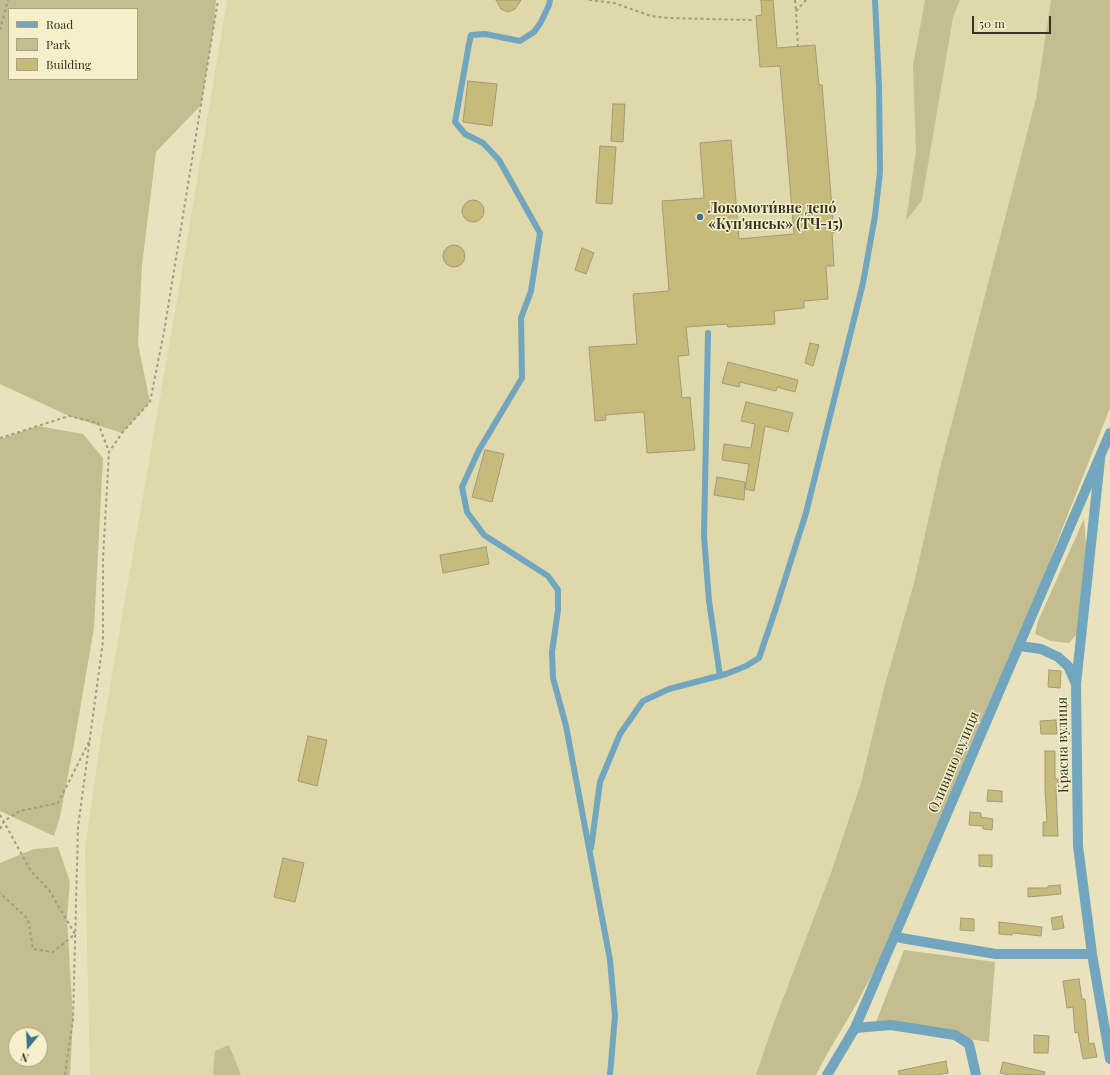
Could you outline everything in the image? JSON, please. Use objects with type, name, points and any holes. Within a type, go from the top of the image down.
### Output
[{"type":"street","name":"Красна вулиця","points":[[1110,433],[1100,456],[1076,684],[1078,846],[1092,954],[1110,1059]]},
{"type":"street","name":"Оливино вулиця","points":[[827,1075],[855,1028],[896,936],[964,772],[1020,646],[1100,456]]},
{"type":"street","points":[[1020,646],[1041,649],[1058,657],[1068,666],[1076,684]]},
{"type":"street","points":[[896,936],[996,954],[1092,954]]},
{"type":"street","points":[[855,1028],[891,1025],[955,1035],[969,1044],[976,1075]]},
{"type":"lane","points":[[550,0],[541,22],[534,32],[520,40],[485,34],[471,35],[455,122],[465,134],[483,143],[499,160],[540,233],[531,291],[521,318],[522,378],[479,450],[462,487],[467,512],[484,535],[548,576],[558,590],[558,610],[552,652],[553,678],[566,726],[610,960],[615,1016],[610,1075]]},
{"type":"lane","points":[[590,855],[600,782],[620,734],[643,701],[669,689],[720,676],[746,666],[759,658],[775,611],[806,513],[863,283],[875,216],[880,172],[879,86],[875,0]]},
{"type":"lane","points":[[708,333],[704,536],[709,601],[720,676]]},
{"type":"path","points":[[0,30],[8,0]]},
{"type":"path","points":[[109,452],[122,433],[150,402],[164,332],[218,0]]},
{"type":"path","points":[[590,0],[614,3],[649,16],[668,18],[752,20]]},
{"type":"path","points":[[795,0],[798,47]]},
{"type":"path","points":[[796,12],[806,0]]},
{"type":"path","points":[[0,438],[69,416],[98,423],[109,452],[104,558],[103,641],[78,827],[73,1018],[65,1075]]},
{"type":"path","points":[[0,829],[4,821],[20,811],[58,803],[90,739]]},
{"type":"path","points":[[0,815],[31,871],[49,890],[75,934]]},
{"type":"path","points":[[0,893],[28,920],[33,949],[53,952],[75,934]]},
{"type":"shaded area","points":[[227,0],[1059,0],[1045,86],[868,775],[763,1075],[90,1075],[85,849],[99,750]]},
{"type":"green space","points":[[0,0],[216,0],[214,25],[201,105],[156,152],[142,265],[138,344],[150,402],[122,433],[69,416],[0,384]]},
{"type":"green space","points":[[925,0],[960,0],[953,17],[922,200],[906,221],[916,151],[913,66]]},
{"type":"green space","points":[[1051,0],[1110,0],[1110,408],[1046,570],[875,969],[856,1005],[816,1075],[756,1075],[773,1025],[832,870],[861,783],[884,688],[914,583],[939,472],[1036,99]]},
{"type":"green space","points":[[38,426],[83,434],[103,458],[94,628],[60,817],[54,836],[0,811],[0,439]]},
{"type":"green space","points":[[1084,519],[1087,558],[1077,634],[1069,643],[1051,641],[1035,634],[1038,621]]},
{"type":"green space","points":[[58,847],[70,882],[67,918],[73,1019],[70,1075],[0,1075],[0,863],[34,849]]},
{"type":"green space","points":[[904,950],[995,962],[989,1042],[924,1032],[876,1022]]},
{"type":"green space","points":[[229,1045],[241,1075],[213,1075],[215,1051]]},
{"type":"building","points":[[496,0],[521,0],[515,9],[508,12],[501,9]]},
{"type":"building","name":"Локомоти́вне депо́ «Куп'янськ» (ТЧ-15)","points":[[761,0],[773,0],[777,48],[815,45],[819,85],[822,85],[834,233],[832,233],[834,266],[826,266],[828,299],[804,301],[804,308],[774,311],[775,324],[728,327],[727,324],[686,327],[689,355],[678,356],[682,398],[690,397],[695,450],[647,453],[644,412],[605,415],[606,420],[595,421],[589,347],[637,344],[633,294],[669,291],[662,201],[704,198],[700,143],[731,140],[739,239],[794,234],[780,66],[760,67],[756,16],[762,15]]},
{"type":"building","points":[[468,81],[497,84],[492,126],[463,122]]},
{"type":"building","points":[[613,104],[625,104],[623,142],[611,141]]},
{"type":"building","points":[[600,146],[616,147],[612,204],[596,203]]},
{"type":"building","points":[[473,200],[481,203],[484,211],[481,219],[473,222],[465,219],[462,211],[465,203]]},
{"type":"building","points":[[454,245],[462,248],[465,256],[462,264],[454,267],[446,264],[443,256],[446,248]]},
{"type":"building","points":[[582,248],[594,253],[586,274],[575,270]]},
{"type":"building","points":[[810,343],[819,345],[813,366],[805,363]]},
{"type":"building","points":[[728,362],[798,380],[795,392],[777,387],[776,391],[740,382],[739,387],[722,383]]},
{"type":"building","points":[[746,402],[793,413],[788,432],[765,426],[754,491],[745,489],[749,464],[722,460],[724,444],[751,448],[755,424],[741,421]]},
{"type":"building","points":[[485,450],[504,454],[492,502],[472,497]]},
{"type":"building","points":[[717,477],[745,482],[744,500],[714,495]]},
{"type":"building","points":[[486,547],[489,564],[443,573],[440,555]]},
{"type":"building","points":[[1049,670],[1061,671],[1060,688],[1048,687]]},
{"type":"building","points":[[1056,720],[1057,734],[1041,734],[1040,721]]},
{"type":"building","points":[[308,736],[327,740],[317,786],[298,781]]},
{"type":"building","points":[[1045,751],[1055,751],[1055,779],[1058,779],[1058,790],[1056,790],[1058,836],[1043,836],[1043,822],[1047,822]]},
{"type":"building","points":[[988,790],[1002,791],[1002,802],[987,801]]},
{"type":"building","points":[[970,812],[981,813],[981,817],[993,819],[992,830],[983,829],[983,826],[969,825]]},
{"type":"building","points":[[979,855],[992,855],[992,867],[979,866]]},
{"type":"building","points":[[283,858],[304,863],[295,902],[274,897]]},
{"type":"building","points":[[1060,885],[1061,894],[1028,897],[1028,888],[1048,888],[1048,886]]},
{"type":"building","points":[[1062,916],[1064,928],[1053,930],[1051,918]]},
{"type":"building","points":[[961,918],[974,919],[974,931],[960,930]]},
{"type":"building","points":[[999,922],[1042,927],[1041,936],[1013,933],[1012,935],[999,934]]},
{"type":"building","points":[[1079,979],[1082,999],[1085,999],[1089,1044],[1094,1043],[1097,1057],[1083,1059],[1078,1032],[1075,1033],[1073,1007],[1067,1008],[1063,981]]},
{"type":"building","points":[[1034,1035],[1049,1036],[1048,1053],[1034,1053]]},
{"type":"building","points":[[946,1061],[948,1073],[936,1075],[899,1075],[898,1071]]},
{"type":"building","points":[[1003,1062],[1045,1072],[1044,1075],[1009,1075],[1000,1073]]},
{"type":"place","name":"Локомоти́вне депо́ «Куп'янськ» (ТЧ-15)","points":[[700,217]]}]
